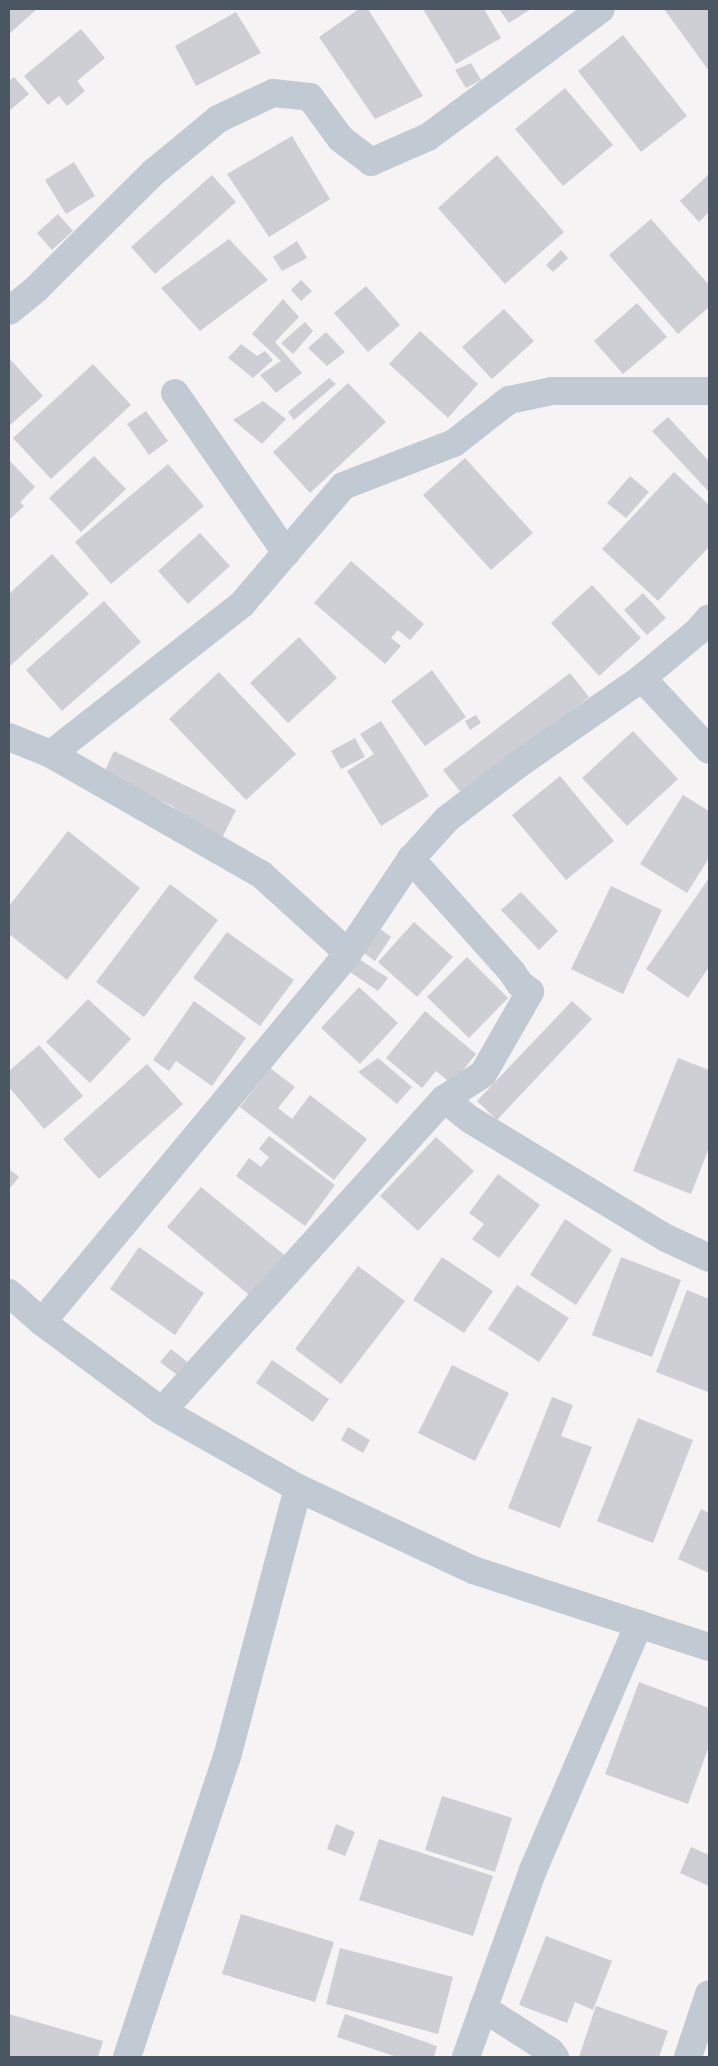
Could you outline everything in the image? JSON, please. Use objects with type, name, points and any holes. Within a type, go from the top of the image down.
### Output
[{"type":"street","points":[[9,311],[37,288],[154,172],[218,119],[274,93],[310,97],[341,139],[372,162],[428,137],[601,9]]},
{"type":"street","points":[[50,754],[242,604],[343,486],[454,443],[509,400],[552,391],[709,391]]},
{"type":"street","points":[[175,393],[286,553]]},
{"type":"street","points":[[42,1322],[348,953],[411,860],[447,819],[516,766],[642,678],[697,632],[709,618]]},
{"type":"street","points":[[642,678],[709,750]]},
{"type":"street","points":[[9,737],[50,754],[262,875],[348,953]]},
{"type":"street","points":[[162,1410],[444,1098],[483,1074],[530,992],[520,984],[512,972],[411,860]]},
{"type":"street","points":[[444,1098],[470,1120],[666,1238],[709,1258]]},
{"type":"street","points":[[9,1293],[42,1322],[162,1410],[298,1488],[473,1570],[709,1647]]},
{"type":"street","points":[[128,2057],[226,1757],[298,1488]]},
{"type":"street","points":[[466,2057],[533,1870],[639,1624]]},
{"type":"street","points":[[688,2057],[709,1994]]},
{"type":"street","points":[[483,2008],[550,2051],[555,2057]]},
{"type":"building","points":[[9,9],[37,9],[9,34]]},
{"type":"building","points":[[359,9],[368,9],[423,96],[375,119],[319,37]]},
{"type":"building","points":[[423,9],[484,9],[501,38],[456,64]]},
{"type":"building","points":[[499,9],[531,9],[509,23]]},
{"type":"building","points":[[664,9],[709,9],[709,71]]},
{"type":"building","points":[[236,12],[261,53],[196,86],[175,46]]},
{"type":"building","points":[[81,29],[105,58],[77,81],[85,91],[67,106],[59,96],[48,105],[24,76]]},
{"type":"building","points":[[623,35],[687,116],[641,152],[578,71]]},
{"type":"building","points":[[471,63],[481,80],[466,88],[455,70]]},
{"type":"building","points":[[14,77],[29,94],[9,111],[9,81]]},
{"type":"building","points":[[565,88],[613,145],[563,186],[515,129]]},
{"type":"building","points":[[292,136],[330,199],[269,237],[227,174]]},
{"type":"building","points":[[497,155],[564,232],[505,284],[438,208]]},
{"type":"building","points":[[74,162],[95,196],[66,214],[45,180]]},
{"type":"building","points":[[709,174],[709,212],[699,222],[680,201]]},
{"type":"building","points":[[212,175],[236,202],[155,274],[131,247]]},
{"type":"building","points":[[58,214],[73,231],[52,250],[37,233]]},
{"type":"building","points":[[651,219],[709,285],[709,307],[678,334],[609,255]]},
{"type":"building","points":[[229,239],[268,280],[200,331],[161,288]]},
{"type":"building","points":[[297,241],[307,258],[282,271],[273,257]]},
{"type":"building","points":[[561,250],[568,258],[553,272],[546,265]]},
{"type":"building","points":[[301,280],[312,291],[301,301],[291,290]]},
{"type":"building","points":[[366,286],[400,325],[368,352],[334,313]]},
{"type":"building","points":[[283,299],[299,317],[275,342],[302,373],[276,393],[260,375],[281,361],[252,334]]},
{"type":"building","points":[[637,303],[667,337],[623,374],[594,341]]},
{"type":"building","points":[[504,309],[534,341],[492,379],[462,347]]},
{"type":"building","points":[[305,322],[313,331],[293,354],[281,343]]},
{"type":"building","points":[[420,331],[478,384],[448,418],[389,364]]},
{"type":"building","points":[[326,332],[345,352],[327,366],[308,348]]},
{"type":"building","points":[[241,344],[257,356],[265,351],[273,360],[253,378],[228,358]]},
{"type":"building","points":[[9,358],[43,396],[9,426]]},
{"type":"building","points":[[93,364],[131,405],[51,479],[13,438]]},
{"type":"building","points":[[329,378],[336,384],[294,420],[288,412]]},
{"type":"building","points":[[348,383],[386,422],[310,493],[273,452]]},
{"type":"building","points":[[263,401],[286,419],[262,444],[233,420]]},
{"type":"building","points":[[146,411],[168,441],[149,455],[127,424]]},
{"type":"building","points":[[668,417],[709,461],[709,492],[652,431]]},
{"type":"building","points":[[94,456],[126,489],[81,532],[49,498]]},
{"type":"building","points":[[465,458],[533,533],[491,570],[423,495]]},
{"type":"building","points":[[9,460],[35,487],[20,502],[24,506],[9,520]]},
{"type":"building","points":[[168,464],[204,506],[111,584],[75,542]]},
{"type":"building","points":[[674,472],[709,505],[709,547],[658,601],[602,549]]},
{"type":"building","points":[[630,476],[649,492],[626,518],[607,503]]},
{"type":"building","points":[[200,533],[230,566],[188,604],[158,571]]},
{"type":"building","points":[[52,554],[89,594],[9,667],[9,594]]},
{"type":"building","points":[[351,561],[424,624],[410,640],[398,630],[391,638],[401,646],[385,664],[314,603]]},
{"type":"building","points":[[592,585],[641,638],[599,676],[551,623]]},
{"type":"building","points":[[643,593],[666,618],[647,635],[624,610]]},
{"type":"building","points":[[104,601],[141,642],[62,711],[26,670]]},
{"type":"building","points":[[299,637],[337,678],[288,723],[250,683]]},
{"type":"building","points":[[432,670],[466,717],[425,746],[391,701]]},
{"type":"building","points":[[219,672],[296,754],[246,800],[169,719]]},
{"type":"building","points":[[570,673],[589,697],[463,795],[443,770]]},
{"type":"building","points":[[476,715],[481,723],[470,730],[465,721]]},
{"type":"building","points":[[381,721],[429,796],[381,826],[347,771],[374,754],[360,734]]},
{"type":"building","points":[[633,731],[678,779],[627,826],[582,778]]},
{"type":"building","points":[[355,738],[365,757],[341,769],[331,751]]},
{"type":"building","points":[[114,751],[236,810],[221,840],[170,815],[174,807],[104,773]]},
{"type":"building","points":[[560,776],[614,841],[566,880],[512,815]]},
{"type":"building","points":[[683,795],[709,811],[709,858],[687,893],[640,864]]},
{"type":"building","points":[[68,831],[140,888],[67,980],[9,934],[9,906]]},
{"type":"building","points":[[709,878],[709,967],[688,998],[646,969]]},
{"type":"building","points":[[170,884],[218,920],[144,1017],[96,982]]},
{"type":"building","points":[[611,886],[662,910],[623,994],[571,969]]},
{"type":"building","points":[[521,892],[558,931],[539,950],[501,910]]},
{"type":"building","points":[[414,922],[453,957],[417,997],[378,962]]},
{"type":"building","points":[[378,927],[391,937],[375,961],[361,951]]},
{"type":"building","points":[[227,932],[294,980],[260,1026],[193,978]]},
{"type":"building","points":[[467,957],[508,998],[469,1038],[427,997]]},
{"type":"building","points":[[359,959],[388,978],[378,991],[350,972]]},
{"type":"building","points":[[359,987],[398,1023],[360,1064],[321,1028]]},
{"type":"building","points":[[88,999],[131,1039],[90,1083],[46,1042]]},
{"type":"building","points":[[194,1001],[246,1038],[212,1086],[176,1061],[169,1071],[153,1060]]},
{"type":"building","points":[[572,1001],[592,1019],[497,1120],[477,1101]]},
{"type":"building","points":[[425,1011],[476,1054],[452,1084],[436,1071],[422,1088],[386,1058]]},
{"type":"building","points":[[39,1045],[83,1096],[44,1129],[9,1087],[9,1071]]},
{"type":"building","points":[[378,1058],[412,1087],[397,1104],[358,1072]]},
{"type":"building","points":[[678,1058],[709,1070],[709,1148],[691,1194],[633,1171]]},
{"type":"building","points":[[147,1064],[183,1104],[99,1179],[63,1139]]},
{"type":"building","points":[[270,1068],[295,1087],[278,1108],[292,1119],[310,1095],[367,1139],[334,1180],[240,1107]]},
{"type":"building","points":[[269,1136],[335,1185],[305,1226],[236,1176],[249,1158],[261,1167],[269,1157],[259,1149]]},
{"type":"building","points":[[436,1137],[474,1171],[418,1231],[380,1196]]},
{"type":"building","points":[[9,1169],[19,1177],[10,1188],[9,1186]]},
{"type":"building","points":[[498,1174],[540,1205],[499,1258],[472,1239],[484,1224],[469,1213]]},
{"type":"building","points":[[201,1187],[287,1257],[253,1298],[167,1227]]},
{"type":"building","points":[[565,1219],[612,1250],[576,1305],[530,1275]]},
{"type":"building","points":[[139,1247],[204,1293],[175,1335],[110,1289]]},
{"type":"building","points":[[442,1257],[493,1291],[464,1333],[413,1300]]},
{"type":"building","points":[[621,1257],[681,1280],[652,1357],[592,1335]]},
{"type":"building","points":[[358,1266],[405,1301],[341,1384],[295,1349]]},
{"type":"building","points":[[517,1285],[569,1318],[539,1362],[488,1329]]},
{"type":"building","points":[[687,1290],[709,1299],[708,1392],[656,1372]]},
{"type":"building","points":[[171,1349],[191,1365],[181,1378],[160,1362]]},
{"type":"building","points":[[272,1360],[329,1399],[313,1422],[256,1383]]},
{"type":"building","points":[[452,1365],[509,1393],[475,1461],[418,1433]]},
{"type":"building","points":[[552,1397],[573,1405],[561,1436],[592,1447],[560,1528],[508,1508]]},
{"type":"building","points":[[638,1418],[693,1440],[653,1543],[597,1521]]},
{"type":"building","points":[[348,1427],[370,1440],[363,1453],[341,1440]]},
{"type":"building","points":[[701,1509],[709,1513],[709,1573],[678,1559]]},
{"type":"building","points":[[639,1682],[709,1708],[709,1746],[688,1804],[605,1774]]},
{"type":"building","points":[[442,1796],[512,1818],[495,1872],[425,1850]]},
{"type":"building","points":[[336,1824],[355,1832],[345,1856],[327,1849]]},
{"type":"building","points":[[379,1839],[493,1876],[473,1936],[359,1900]]},
{"type":"building","points":[[691,1847],[709,1855],[709,1886],[680,1873]]},
{"type":"building","points":[[241,1914],[334,1942],[315,2002],[222,1974]]},
{"type":"building","points":[[546,1936],[612,1961],[593,2010],[575,2002],[567,2023],[519,2005]]},
{"type":"building","points":[[340,1948],[453,1977],[438,2034],[326,2004]]},
{"type":"building","points":[[596,2006],[668,2031],[659,2057],[579,2057]]},
{"type":"building","points":[[9,2014],[103,2041],[98,2057],[9,2057]]},
{"type":"building","points":[[345,2014],[437,2046],[434,2057],[397,2057],[337,2037]]}]
